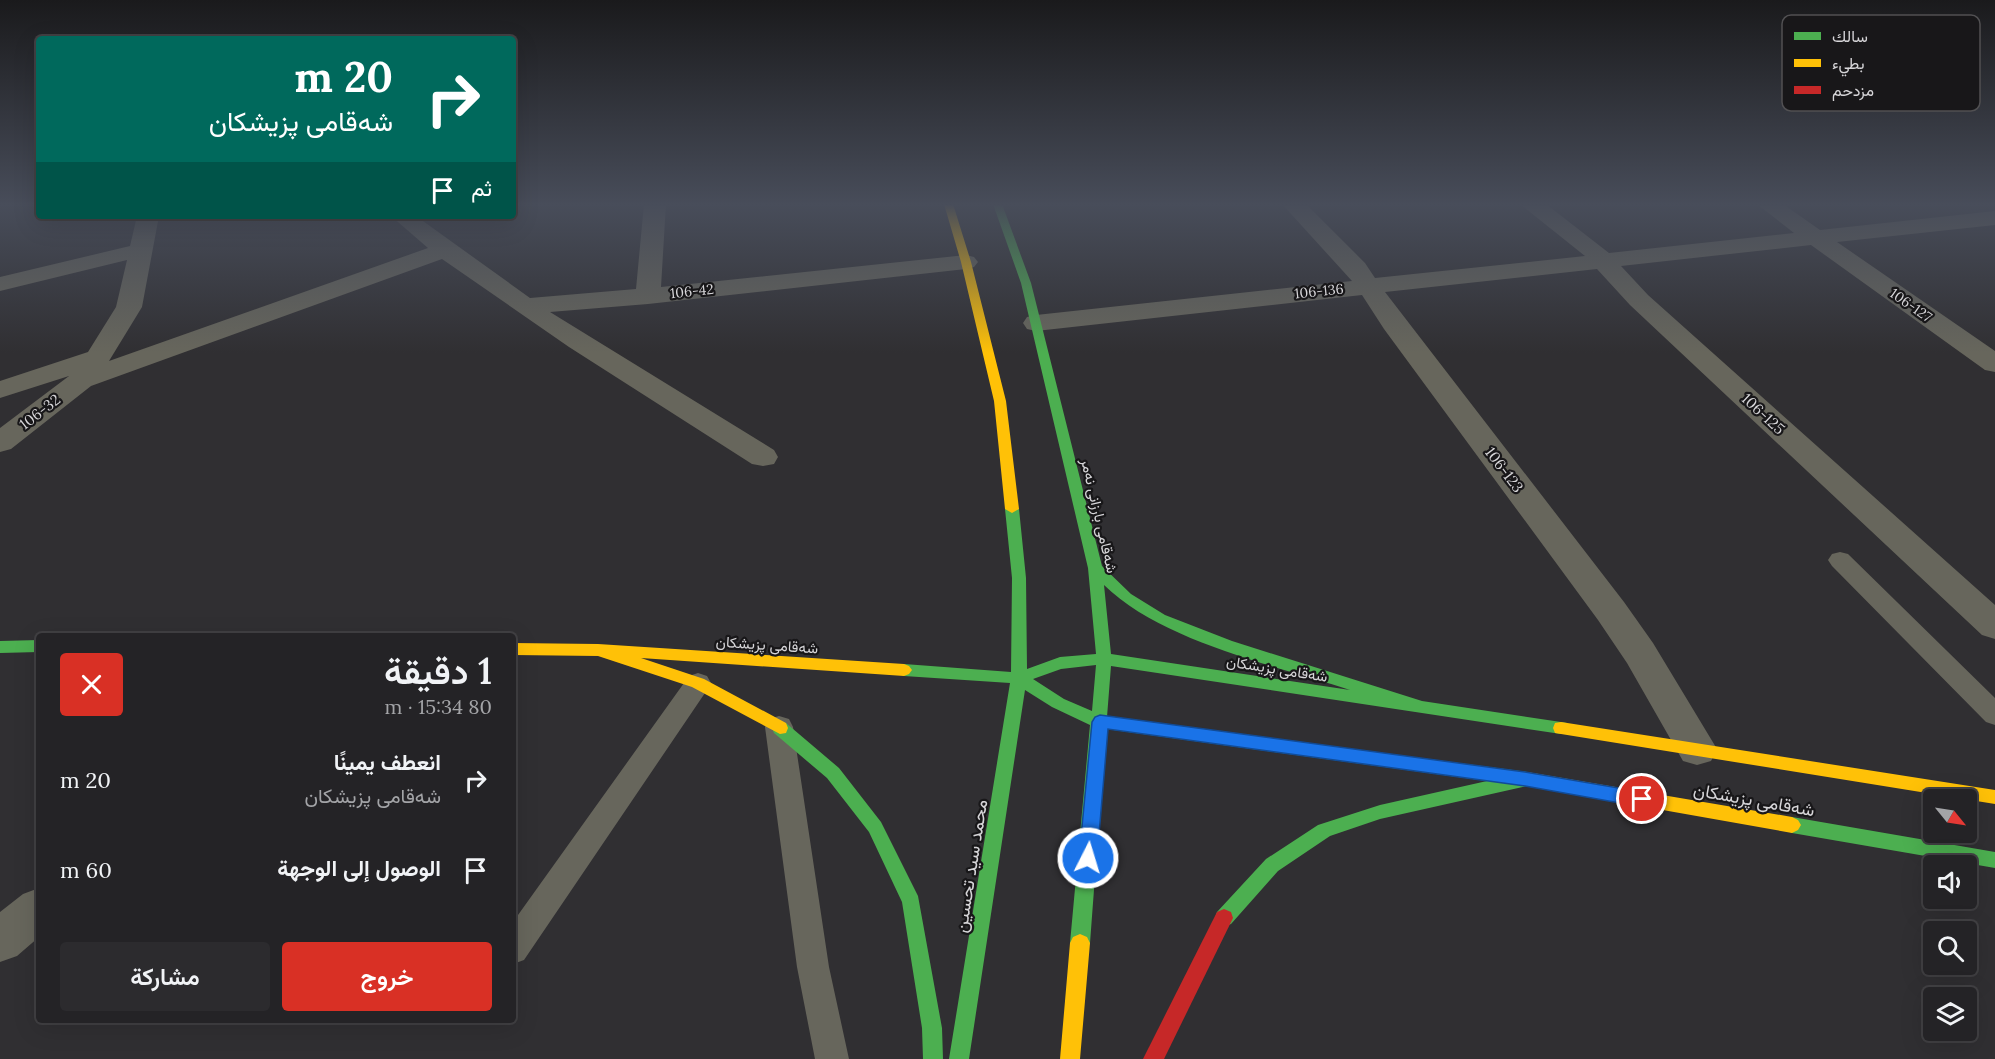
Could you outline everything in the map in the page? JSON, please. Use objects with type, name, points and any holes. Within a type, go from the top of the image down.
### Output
[{"type":"main road","points":[[963,253],[1000,401],[1019,578],[1019,678]]},
{"type":"main road","name":"شەقامی بارزانی نەمر","points":[[1015,253],[1036,322],[1095,568],[1104,659],[1070,1059]]},
{"type":"main road","points":[[1095,568],[1126,598],[1160,619],[1227,645],[1425,708]]},
{"type":"main road","points":[[0,646],[36,646]]},
{"type":"main road","name":"شەقامی پزیشکان","points":[[516,649],[598,650],[1019,678],[1042,667],[1066,660],[1104,659],[1697,749],[1995,797]]},
{"type":"main road","points":[[598,650],[698,683],[779,726],[833,773],[875,827],[911,902],[932,1028],[933,1059]]},
{"type":"main road","name":"شەقامی پزیشکان","points":[[1019,678],[1039,694],[1063,708],[1100,722],[1525,779],[1995,860]]},
{"type":"main road","name":"محمد سید تحسین","points":[[958,1059],[1019,678]]},
{"type":"main road","points":[[1153,1059],[1223,919],[1272,865],[1324,830],[1380,812],[1525,779]]},
{"type":"street","points":[[0,284],[127,253]]},
{"type":"street","points":[[89,369],[129,308],[140,253]]},
{"type":"street","points":[[0,390],[89,369],[434,253]]},
{"type":"street","points":[[449,253],[525,306],[763,457]]},
{"type":"street","points":[[648,296],[651,253]]},
{"type":"street","name":"106-123","points":[[1342,253],[1611,611],[1641,653],[1697,749]]},
{"type":"street","name":"106-125","points":[[1596,253],[1606,261],[1639,300],[1995,626]]},
{"type":"street","name":"106-136","points":[[1036,322],[1672,253]]},
{"type":"street","name":"106-127","points":[[1838,253],[1995,364]]},
{"type":"street","name":"106-42","points":[[525,306],[648,296],[966,262]]},
{"type":"street","name":"106-32","points":[[0,443],[89,369]]},
{"type":"street","points":[[0,940],[36,911]]},
{"type":"lane","points":[[1840,560],[1995,715]]},
{"type":"lane","points":[[516,945],[698,683]]},
{"type":"lane","points":[[779,726],[813,968],[832,1059]]},
{"type":"traffic: fast","points":[[1015,253],[1026,283],[1095,568],[1104,659],[1080,943]]},
{"type":"traffic: fast","points":[[959,1059],[1019,678],[1019,578],[1012,509]]},
{"type":"traffic: fast","points":[[1095,568],[1126,598],[1160,619],[1227,645],[1425,708]]},
{"type":"traffic: fast","points":[[0,647],[36,646]]},
{"type":"traffic: fast","points":[[904,670],[1019,678],[1060,663],[1104,659],[1561,728]]},
{"type":"traffic: fast","points":[[1019,678],[1058,703],[1100,722],[1527,779]]},
{"type":"traffic: fast","points":[[780,728],[833,773],[875,827],[911,902],[932,1028],[933,1059]]},
{"type":"traffic: fast","points":[[1224,918],[1272,865],[1324,830],[1380,812],[1525,779]]},
{"type":"traffic: fast","points":[[1792,825],[1995,860]]},
{"type":"traffic: slow","points":[[963,253],[1000,401],[1012,509]]},
{"type":"traffic: slow","points":[[516,649],[598,650],[904,670]]},
{"type":"traffic: slow","points":[[598,650],[698,683],[780,728]]},
{"type":"traffic: slow","points":[[1561,728],[1995,797]]},
{"type":"traffic: slow","points":[[1527,779],[1792,825]]},
{"type":"traffic: slow","points":[[1070,1059],[1080,943]]},
{"type":"traffic: jam","points":[[1153,1059],[1224,918]]},
{"type":"route","points":[[1088,858],[1100,722],[1525,779],[1642,799]]}]
